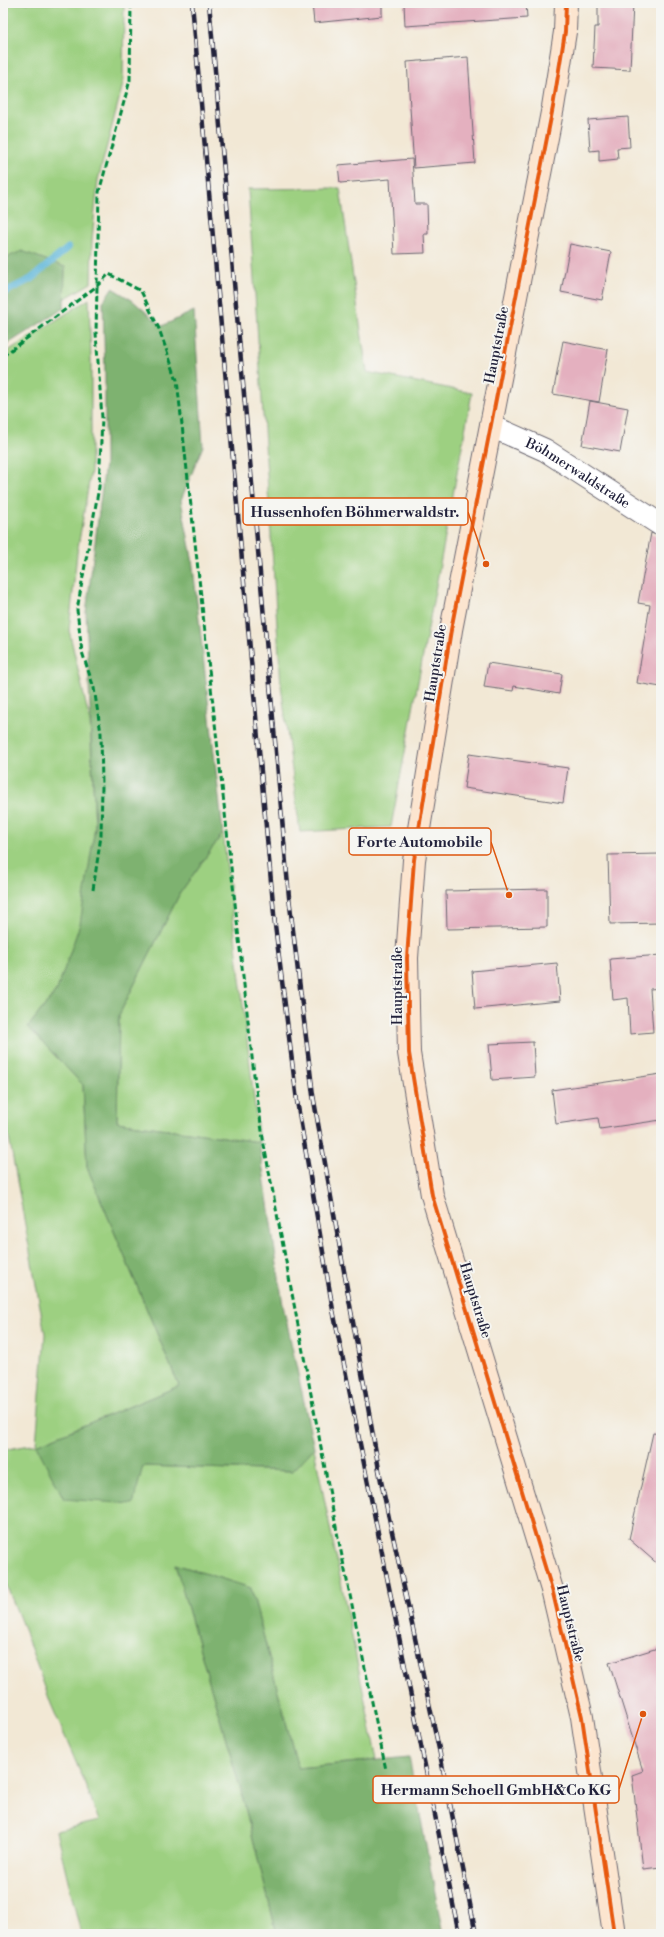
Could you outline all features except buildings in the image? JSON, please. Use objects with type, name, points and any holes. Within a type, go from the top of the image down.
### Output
[{"type":"street","name":"Hauptstraße","points":[[566,3],[564,32],[553,107],[451,630],[414,860],[407,958],[409,1053],[432,1195],[553,1593],[578,1702],[614,1934]]},
{"type":"street","name":"Böhmerwaldstraße","points":[[491,426],[545,450],[661,525]]},
{"type":"green space","points":[[3,3],[124,3],[123,84],[98,180],[92,240],[91,283],[64,299],[65,267],[3,259]]},
{"type":"green space","points":[[340,188],[367,372],[472,393],[391,827],[300,832],[281,685],[248,189]]},
{"type":"green space","points":[[22,251],[65,267],[64,308],[3,347],[3,259]]},
{"type":"green space","points":[[112,288],[132,300],[162,326],[194,311],[203,446],[181,500],[192,558],[223,833],[180,893],[119,1015],[117,1122],[259,1142],[283,1305],[314,1448],[293,1471],[143,1466],[133,1504],[64,1499],[36,1445],[179,1386],[87,1167],[83,1085],[28,1027],[57,990],[80,924],[95,827],[86,613],[105,464],[103,302]]},
{"type":"green space","points":[[89,299],[91,362],[91,471],[77,553],[69,630],[90,722],[95,827],[81,924],[57,990],[28,1027],[83,1085],[87,1167],[179,1386],[36,1445],[133,1504],[142,1466],[292,1471],[314,1448],[377,1760],[298,1768],[251,1588],[175,1564],[241,1791],[277,1934],[81,1934],[56,1831],[99,1821],[84,1781],[51,1704],[3,1577],[3,1450],[36,1444],[45,1334],[3,1104],[3,354]]},
{"type":"green space","points":[[223,833],[259,1142],[117,1122],[119,1015],[180,893]]},
{"type":"green space","points":[[175,1564],[251,1588],[298,1768],[409,1757],[443,1934],[277,1934],[241,1791]]},
{"type":"waterway","points":[[3,293],[31,279],[68,248]]},
{"type":"railway","points":[[192,3],[275,925],[297,1101],[333,1310],[459,1934]]},
{"type":"railway","points":[[209,3],[289,897],[313,1095],[381,1481],[439,1749],[476,1934]]},
{"type":"marked path","points":[[93,890],[101,836],[101,733],[94,688],[82,652],[77,610],[99,487],[102,418],[96,333],[99,192],[130,80],[131,3]]},
{"type":"marked path","points":[[3,356],[97,286],[109,274],[141,291],[159,329],[177,380],[254,1075],[264,1145],[337,1532],[386,1770]]},
{"type":"cycle path","points":[[566,3],[565,32],[553,107],[451,630],[414,860],[407,958],[409,1053],[432,1195],[553,1593],[582,1717],[614,1934]]},
{"type":"place","name":"Hussenhofen Böhmerwaldstr.","points":[[486,564]]},
{"type":"place","name":"Forte Automobile","points":[[509,895]]},
{"type":"place","name":"Hermann Schoell GmbH&Co KG","points":[[643,1714]]}]
